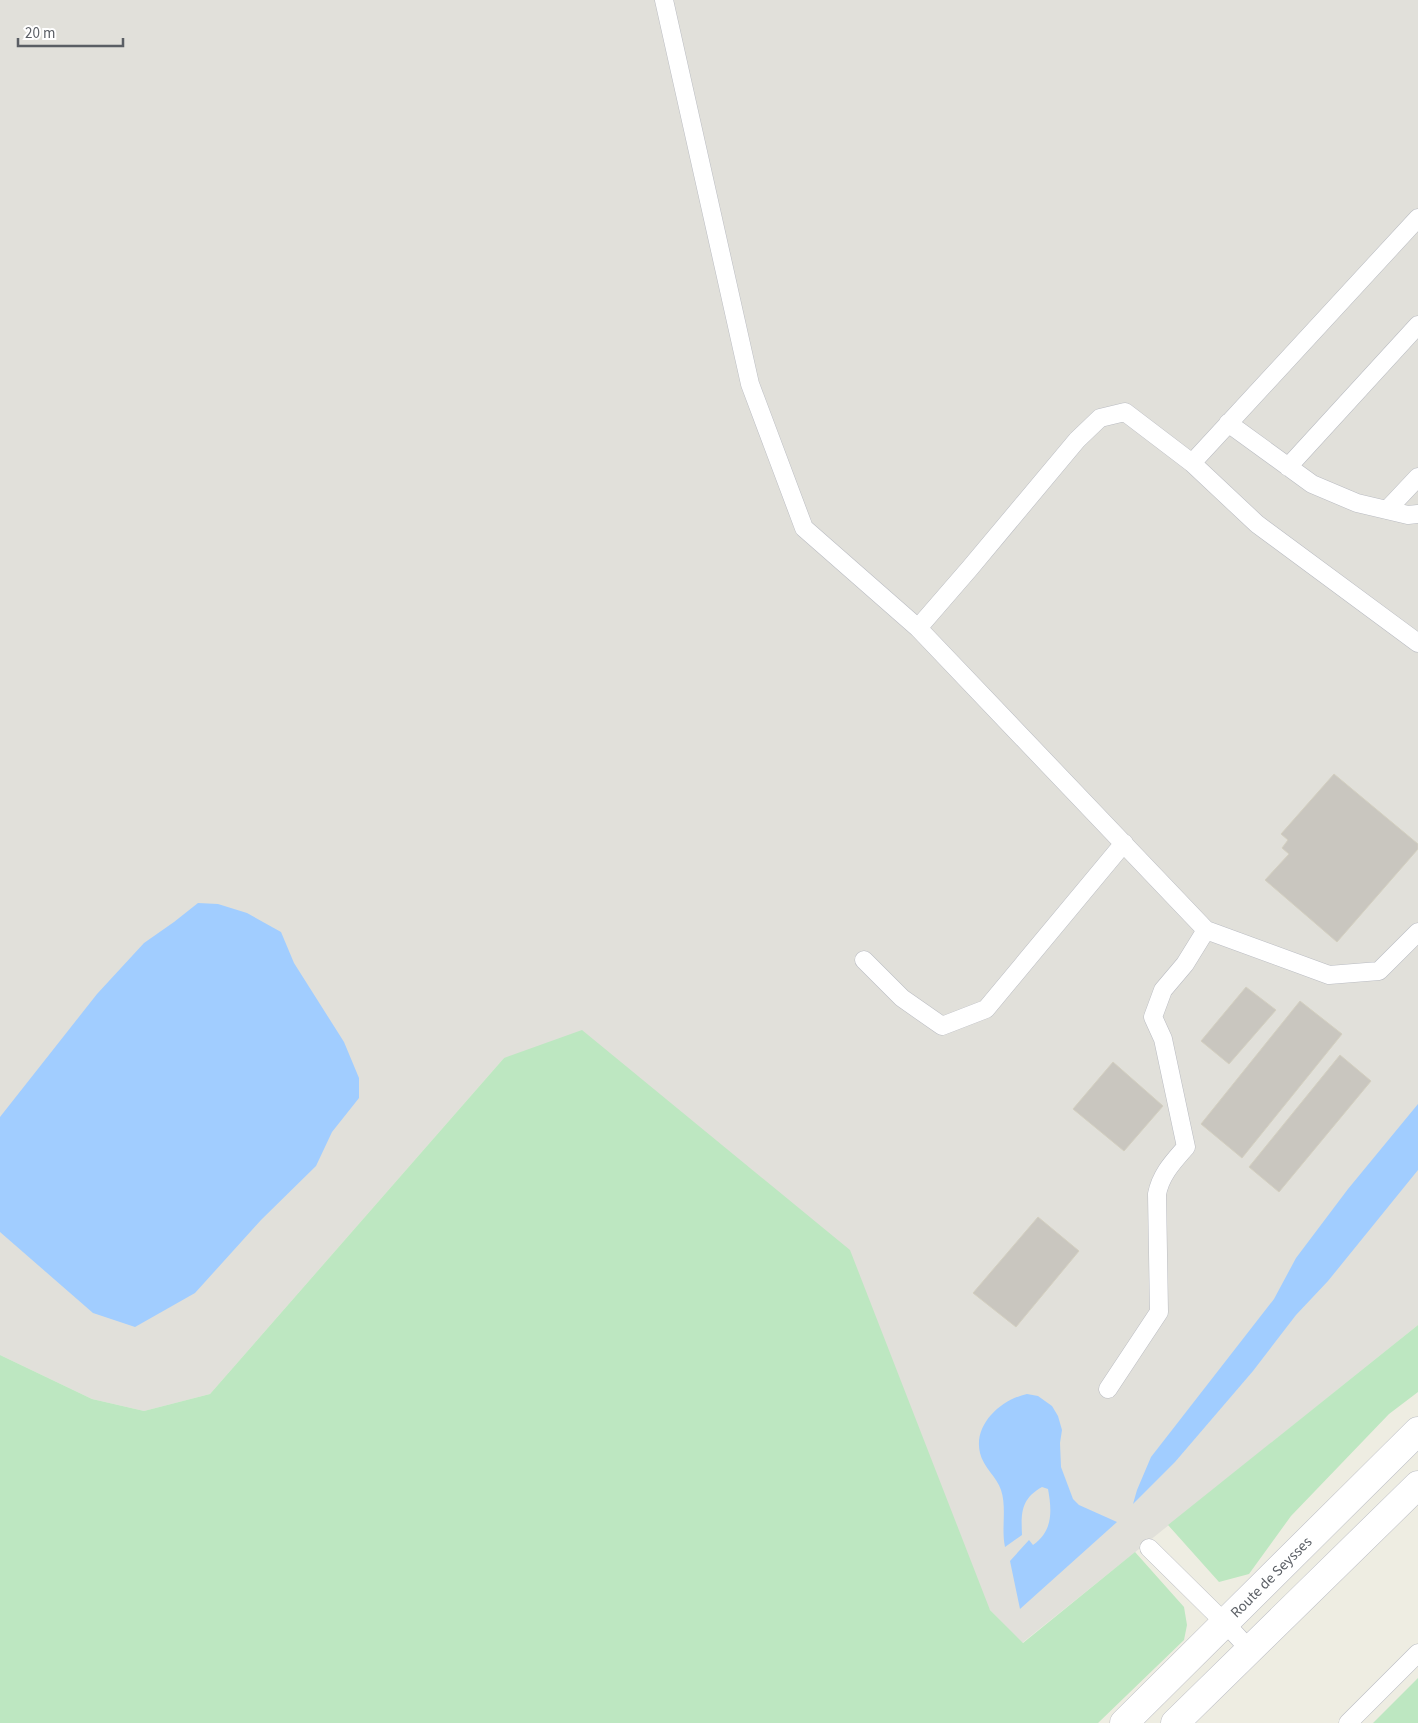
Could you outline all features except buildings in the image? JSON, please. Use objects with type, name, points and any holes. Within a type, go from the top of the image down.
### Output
[{"type":"main road","name":"Route de Seysses","points":[[1124,1723],[1418,1431]]},
{"type":"main road","points":[[1175,1723],[1418,1485]]},
{"type":"lane","points":[[664,0],[750,384],[804,528],[918,628],[1206,930],[1329,975],[1379,971],[1418,932]]},
{"type":"lane","points":[[1192,463],[1418,218]]},
{"type":"lane","points":[[1288,466],[1418,325]]},
{"type":"lane","points":[[918,628],[1077,440],[1100,418],[1125,412],[1192,463],[1257,524],[1418,643]]},
{"type":"lane","points":[[1228,423],[1312,484],[1357,503],[1408,515],[1418,514]]},
{"type":"lane","points":[[1387,510],[1418,476]]},
{"type":"lane","points":[[864,960],[902,998],[942,1026],[986,1008],[1124,843]]},
{"type":"lane","points":[[1108,1390],[1159,1312],[1157,1194],[1159,1182],[1166,1170],[1186,1147],[1163,1039],[1153,1017],[1163,990],[1185,964],[1206,930]]},
{"type":"lane","points":[[1376,1527],[1418,1476]]},
{"type":"lane","points":[[1149,1548],[1250,1650]]},
{"type":"lane","points":[[1348,1723],[1418,1653]]},
{"type":"shaded area","points":[[0,0],[1418,0],[1418,1325],[1022,1643],[990,1610],[504,1058],[210,1394],[144,1411],[92,1399],[0,1355]]},
{"type":"green space","points":[[582,1030],[850,1250],[990,1610],[1023,1643],[1135,1552],[1184,1607],[1187,1625],[1184,1640],[1098,1723],[0,1723],[0,1355],[92,1399],[144,1411],[210,1394],[504,1058]]},
{"type":"green space","points":[[1418,1325],[1418,1392],[1389,1414],[1291,1516],[1249,1574],[1219,1582],[1168,1525]]},
{"type":"green space","points":[[1418,1678],[1418,1723],[1373,1723]]},
{"type":"water","points":[[198,903],[218,904],[247,913],[281,932],[294,963],[344,1042],[359,1078],[359,1098],[332,1132],[316,1166],[261,1220],[195,1293],[135,1327],[93,1313],[0,1232],[0,1117],[97,994],[144,943]]},
{"type":"water","points":[[1418,1104],[1418,1170],[1328,1281],[1296,1315],[1253,1371],[1175,1462],[1133,1504],[1151,1457],[1274,1299],[1296,1258],[1348,1189]]},
{"type":"water","points":[[1027,1394],[1038,1396],[1052,1406],[1058,1416],[1062,1430],[1060,1443],[1061,1467],[1073,1499],[1079,1505],[1117,1522],[1020,1609],[1010,1561],[1029,1540],[1033,1545],[1040,1539],[1048,1527],[1050,1505],[1048,1489],[1042,1487],[1026,1501],[1022,1513],[1022,1535],[1005,1547],[1003,1497],[999,1485],[982,1458],[979,1442],[985,1423],[999,1407],[1008,1401]]}]
